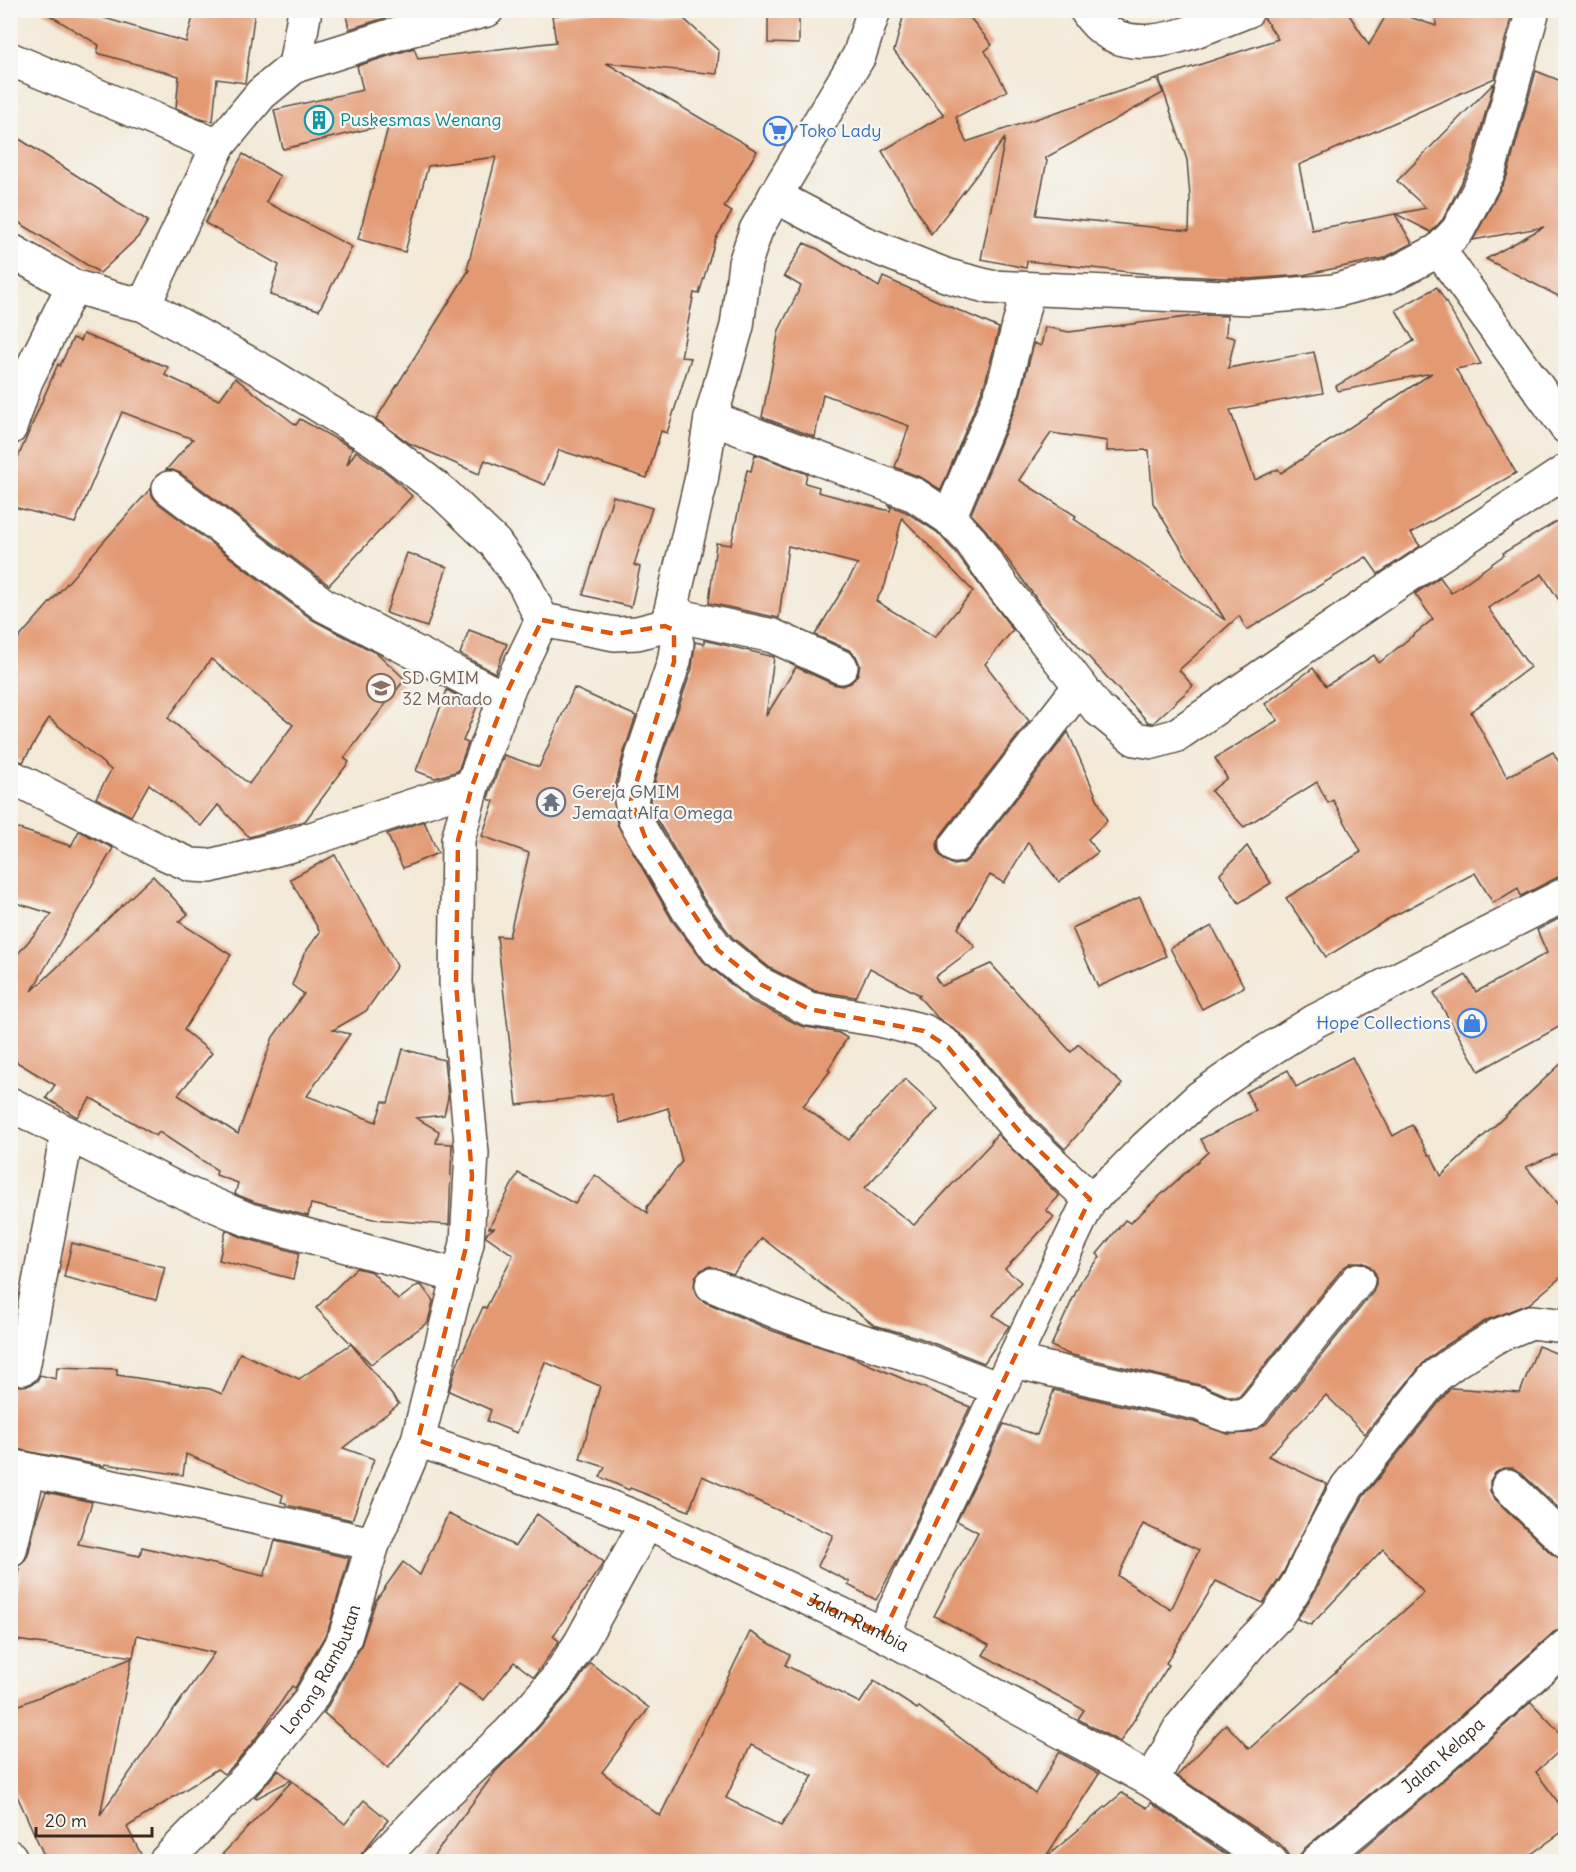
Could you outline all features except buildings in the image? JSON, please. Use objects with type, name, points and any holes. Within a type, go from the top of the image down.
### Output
[{"type":"street","points":[[295,66],[304,10]]},
{"type":"street","points":[[144,304],[218,146],[261,94],[295,66],[409,30],[487,10]]},
{"type":"street","points":[[874,10],[859,56],[756,230],[744,263],[737,326],[711,418],[700,482],[667,620],[674,630],[677,644],[674,662],[642,757],[631,801],[635,820],[648,845],[700,926],[718,950],[738,968],[760,984],[809,1009],[870,1018],[924,1031],[948,1047],[1020,1132],[1090,1199]]},
{"type":"street","points":[[1086,10],[1100,27],[1123,40],[1151,42],[1171,39],[1247,11]]},
{"type":"street","points":[[775,196],[862,243],[948,276],[990,286],[1250,298],[1334,291],[1390,276],[1439,250],[1458,230],[1489,171],[1533,10]]},
{"type":"street","points":[[10,59],[218,146]]},
{"type":"street","points":[[10,249],[73,286],[144,304],[270,375],[376,441],[443,493],[495,543],[525,585],[542,620],[615,634],[637,633],[667,620],[773,636],[841,667]]},
{"type":"street","points":[[1439,250],[1566,426]]},
{"type":"street","points":[[10,428],[26,381],[73,286]]},
{"type":"street","points":[[949,518],[1003,389],[1028,289]]},
{"type":"street","points":[[711,418],[915,495],[949,518],[971,541],[1003,587],[1098,708],[1135,739],[1153,742],[1174,736],[1566,471]]},
{"type":"street","points":[[169,488],[324,605],[505,699]]},
{"type":"street","name":"Lorong Rambutan","points":[[165,1862],[250,1775],[309,1703],[345,1637],[373,1544],[418,1440],[467,1243],[472,1176],[472,1153],[456,983],[458,840],[472,786],[505,699],[542,620]]},
{"type":"street","points":[[956,846],[1080,686]]},
{"type":"street","points":[[10,776],[164,853],[191,865],[210,866],[296,844],[472,786]]},
{"type":"street","points":[[883,1634],[1090,1199],[1118,1176],[1199,1098],[1256,1058],[1315,1021],[1566,894]]},
{"type":"street","points":[[10,1104],[177,1189],[249,1220],[458,1276]]},
{"type":"street","points":[[23,1368],[68,1134]]},
{"type":"street","points":[[712,1285],[780,1313],[913,1356],[1006,1375],[1200,1404],[1229,1416],[1241,1418],[1251,1412],[1358,1280]]},
{"type":"street","points":[[1152,1781],[1180,1728],[1251,1643],[1277,1616],[1299,1582],[1347,1487],[1436,1376],[1497,1336],[1531,1322],[1566,1326]]},
{"type":"street","name":"Jalan Rumbia","points":[[418,1440],[648,1522],[883,1634],[1152,1781],[1271,1862]]},
{"type":"street","points":[[10,1550],[20,1468],[373,1544]]},
{"type":"street","points":[[1508,1486],[1566,1542]]},
{"type":"street","points":[[378,1862],[510,1731],[556,1680],[581,1642],[648,1522]]},
{"type":"street","name":"Jalan Kelapa","points":[[1317,1862],[1417,1779],[1566,1646]]},
{"type":"highlighted area","points":[[542,620],[615,634],[665,626],[674,630],[674,662],[631,800],[648,845],[718,950],[760,984],[809,1009],[924,1031],[948,1047],[1020,1132],[1090,1199],[883,1634],[647,1522],[418,1440],[467,1243],[472,1176],[456,983],[458,840],[472,786],[508,690]]},
{"type":"place","name":"Puskesmas Wenang","points":[[319,120]]},
{"type":"place","name":"Toko Lady","points":[[778,131]]},
{"type":"place","name":"SD GMIM 32 Manado","points":[[381,688]]},
{"type":"place","name":"Gereja GMIM Jemaat Alfa Omega","points":[[551,802]]},
{"type":"place","name":"Hope Collections","points":[[1472,1023]]}]
